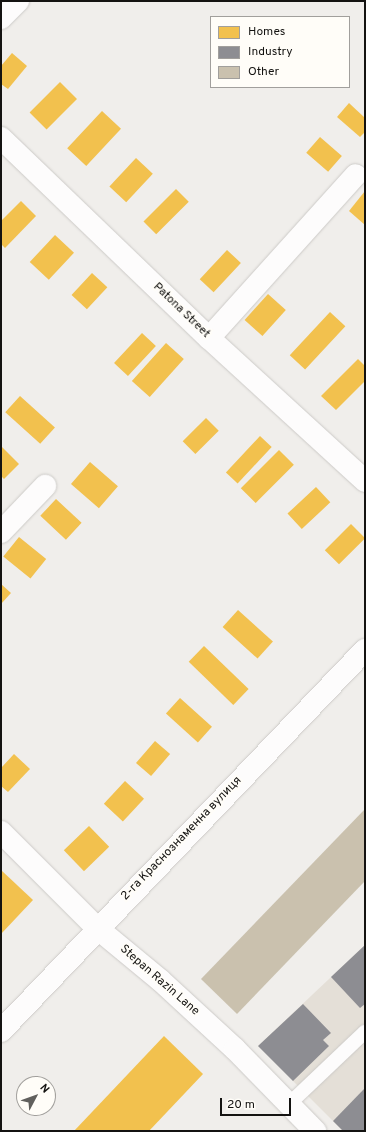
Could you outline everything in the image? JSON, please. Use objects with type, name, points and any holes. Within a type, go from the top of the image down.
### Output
[{"type":"street","points":[[1,18],[18,1]]},
{"type":"street","name":"Patona Street","points":[[1,138],[209,338],[365,481]]},
{"type":"street","points":[[209,338],[356,175]]},
{"type":"street","points":[[1,532],[45,486]]},
{"type":"street","name":"2-га Краснознаменна вулиця","points":[[1,1031],[97,928],[365,650]]},
{"type":"street","name":"Stepan Razin Lane","points":[[1,832],[97,928],[196,1012],[289,1104],[314,1131]]},
{"type":"lane","points":[[289,1104],[364,1036]]},
{"type":"shaded area","points":[[365,945],[365,1131],[343,1131],[258,1046]]},
{"type":"building: Homes","points":[[12,53],[27,66],[8,89],[1,84],[1,66]]},
{"type":"building: Homes","points":[[60,82],[77,99],[47,129],[30,112]]},
{"type":"building: Homes","points":[[349,103],[365,118],[365,132],[360,137],[337,117]]},
{"type":"building: Homes","points":[[102,111],[121,129],[86,166],[67,148]]},
{"type":"building: Homes","points":[[320,137],[342,156],[328,172],[306,153]]},
{"type":"building: Homes","points":[[136,158],[153,174],[126,202],[109,187]]},
{"type":"building: Homes","points":[[176,189],[189,202],[156,234],[143,222]]},
{"type":"building: Homes","points":[[365,191],[365,225],[349,211]]},
{"type":"building: Homes","points":[[21,201],[36,216],[5,248],[1,244],[1,221]]},
{"type":"building: Homes","points":[[55,235],[74,253],[49,280],[30,262]]},
{"type":"building: Homes","points":[[227,250],[241,263],[214,292],[200,279]]},
{"type":"building: Homes","points":[[92,273],[107,287],[87,309],[72,295]]},
{"type":"building: Homes","points":[[268,294],[286,310],[262,336],[245,320]]},
{"type":"building: Homes","points":[[330,312],[345,326],[305,369],[290,355]]},
{"type":"building: Homes","points":[[142,333],[156,346],[128,376],[114,363]]},
{"type":"building: Homes","points":[[166,343],[184,359],[150,397],[132,381]]},
{"type":"building: Homes","points":[[358,359],[365,366],[365,381],[336,410],[321,396]]},
{"type":"building: Homes","points":[[20,396],[55,427],[40,444],[5,412]]},
{"type":"building: Homes","points":[[206,418],[219,431],[195,454],[183,441]]},
{"type":"building: Homes","points":[[260,436],[272,447],[238,483],[226,473]]},
{"type":"building: Homes","points":[[1,446],[19,464],[4,479],[1,476]]},
{"type":"building: Homes","points":[[279,450],[294,465],[256,503],[241,488]]},
{"type":"building: Homes","points":[[90,462],[118,486],[99,508],[71,484]]},
{"type":"building: Homes","points":[[316,487],[330,502],[302,529],[287,514]]},
{"type":"building: Homes","points":[[56,499],[82,523],[66,540],[40,516]]},
{"type":"building: Homes","points":[[351,524],[365,538],[339,564],[325,550]]},
{"type":"building: Homes","points":[[19,537],[46,559],[30,578],[3,556]]},
{"type":"building: Homes","points":[[1,584],[11,593],[1,604]]},
{"type":"building: Homes","points":[[238,610],[273,641],[258,659],[223,627]]},
{"type":"building: Homes","points":[[204,646],[249,689],[233,705],[189,662]]},
{"type":"building: Homes","points":[[180,698],[212,727],[198,742],[166,714]]},
{"type":"building: Homes","points":[[155,741],[170,754],[151,776],[136,763]]},
{"type":"building: Homes","points":[[14,754],[30,769],[8,792],[1,786],[1,768]]},
{"type":"building: Homes","points":[[125,781],[144,799],[123,821],[104,804]]},
{"type":"building: Homes","points":[[89,826],[109,847],[84,871],[64,850]]},
{"type":"building: Homes","points":[[1,870],[33,900],[1,934]]},
{"type":"building: Homes","points":[[164,1036],[203,1074],[149,1131],[74,1131]]},
{"type":"building: Industry","points":[[365,945],[365,1004],[360,1008],[331,977]]},
{"type":"building: Industry","points":[[303,1004],[331,1033],[323,1040],[329,1046],[293,1081],[258,1046]]},
{"type":"building: Industry","points":[[365,1088],[365,1131],[343,1131],[333,1121]]},
{"type":"building: Other","points":[[365,809],[365,881],[237,1014],[201,979]]}]
